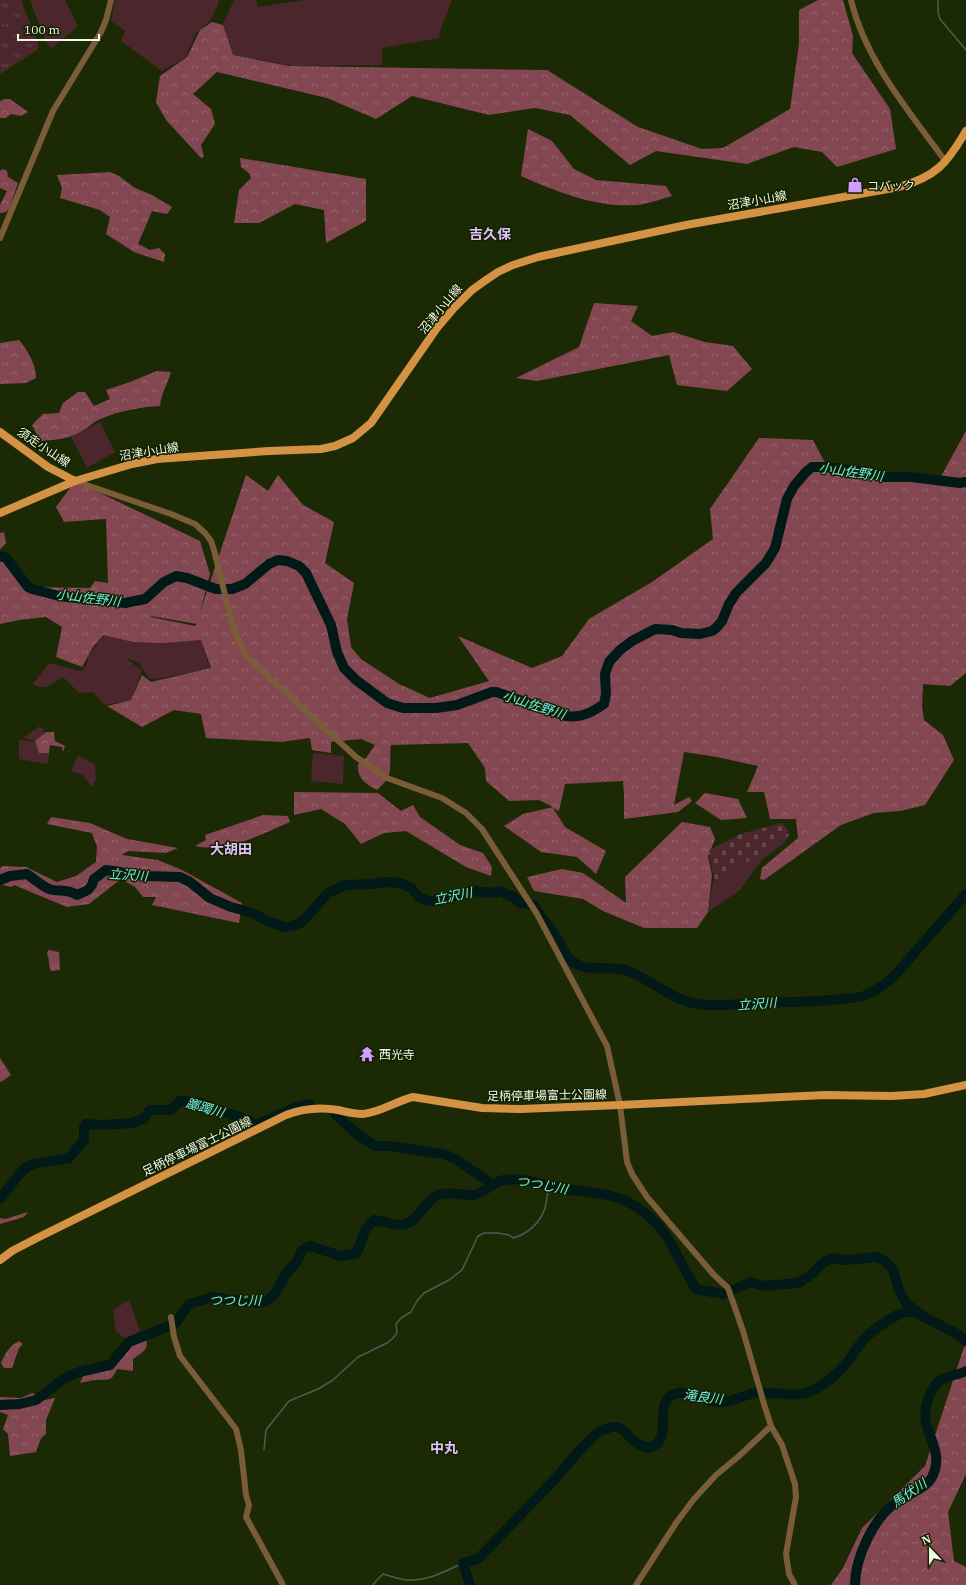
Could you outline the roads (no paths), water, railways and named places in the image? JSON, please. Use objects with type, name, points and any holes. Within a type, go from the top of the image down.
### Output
[{"type":"main road","name":"沼津小山線","points":[[0,513],[75,481],[125,465],[157,459],[269,451],[322,449],[344,442],[353,438],[371,423],[437,328],[454,308],[472,290],[498,272],[538,257],[658,231],[898,188],[923,179],[946,162],[955,151],[966,131]]},
{"type":"main road","name":"須走小山線","points":[[0,432],[48,466],[75,481]]},
{"type":"main road","name":"足柄停車場富士公園線","points":[[0,1260],[12,1251],[37,1238],[286,1115],[304,1109],[327,1108],[363,1114],[377,1112],[405,1099],[413,1097],[499,1109],[620,1106],[825,1094],[892,1096],[924,1094],[966,1086]]},
{"type":"street","points":[[0,238],[52,111],[101,32],[111,0]]},
{"type":"street","points":[[850,0],[857,24],[872,57],[882,74],[946,162]]},
{"type":"street","points":[[75,481],[171,514],[195,524],[205,533],[211,541],[214,550],[232,623],[238,640],[248,658],[356,757],[387,778],[442,798],[466,813],[482,830],[528,899],[607,1046],[620,1106],[627,1162],[635,1179],[647,1197],[714,1275],[728,1288],[771,1426],[782,1445],[795,1484],[795,1502],[786,1554],[789,1574],[795,1585]]},
{"type":"street","points":[[172,1322],[174,1337],[180,1356],[236,1429],[242,1450],[246,1495],[249,1505],[246,1517],[283,1585]]},
{"type":"street","points":[[636,1585],[676,1523],[694,1499],[716,1475],[771,1426]]},
{"type":"waterway","points":[[938,0],[938,12],[940,19],[966,50]]},
{"type":"waterway","name":"小山佐野川","points":[[0,556],[6,558],[28,587],[32,589],[59,596],[125,603],[145,599],[164,582],[176,576],[187,578],[216,589],[232,589],[245,584],[269,564],[278,560],[287,561],[299,566],[306,573],[331,625],[337,652],[344,668],[356,680],[387,703],[403,708],[436,708],[457,705],[492,692],[496,692],[566,716],[576,716],[595,710],[604,704],[606,694],[605,674],[609,662],[620,650],[632,641],[655,629],[700,634],[712,631],[717,627],[722,621],[729,604],[736,593],[766,563],[775,548],[787,499],[794,486],[812,467],[863,471],[885,477],[911,477],[960,483],[966,482]]},
{"type":"waterway","name":"立沢川","points":[[0,880],[10,876],[27,874],[49,889],[68,891],[77,895],[88,890],[94,879],[106,870],[146,876],[180,877],[190,882],[210,898],[231,907],[253,913],[267,921],[285,927],[302,922],[328,893],[345,885],[384,882],[401,883],[411,888],[420,898],[428,901],[438,901],[474,891],[491,893],[501,891],[509,896],[513,896],[520,903],[534,905],[555,935],[567,957],[578,965],[592,968],[613,968],[626,970],[644,978],[677,998],[697,1004],[713,1005],[822,1001],[864,996],[873,992],[889,981],[966,894]]},
{"type":"waterway","name":"躑躅川","points":[[0,1199],[23,1170],[32,1164],[69,1158],[84,1140],[84,1127],[86,1124],[103,1125],[132,1123],[143,1119],[150,1110],[171,1110],[180,1101],[200,1103],[247,1120],[256,1125],[294,1108],[309,1104]]},
{"type":"waterway","name":"躑躅川","points":[[336,1115],[357,1134],[375,1146],[388,1146],[444,1154],[457,1160],[492,1184]]},
{"type":"waterway","name":"つつじ川","points":[[0,1405],[20,1404],[36,1400],[65,1378],[79,1372],[110,1365],[129,1342],[176,1323],[189,1304],[213,1297],[258,1303],[266,1301],[274,1295],[286,1274],[298,1260],[302,1250],[310,1246],[341,1256],[357,1253],[365,1230],[374,1220],[398,1225],[405,1224],[415,1218],[428,1203],[438,1195],[447,1193],[474,1195],[500,1181],[511,1179],[524,1180],[568,1190],[609,1195],[624,1200],[650,1217],[661,1228],[696,1289],[723,1294],[751,1282],[764,1286],[799,1283],[813,1273],[824,1262],[833,1258],[845,1260],[877,1257],[886,1262],[893,1269],[899,1290],[906,1303],[924,1317],[959,1335],[966,1341]]},
{"type":"waterway","points":[[264,1450],[266,1430],[289,1401],[318,1389],[333,1380],[358,1357],[387,1343],[393,1338],[397,1333],[396,1324],[401,1318],[411,1312],[417,1301],[424,1293],[449,1280],[462,1270],[478,1236],[484,1233],[498,1233],[509,1235],[513,1238],[524,1234],[533,1227],[543,1213],[546,1205],[547,1194],[551,1187]]},
{"type":"waterway","name":"滝良川","points":[[470,1585],[463,1563],[478,1559],[598,1432],[611,1427],[617,1427],[640,1445],[648,1448],[656,1444],[661,1438],[666,1400],[677,1393],[694,1395],[716,1402],[731,1401],[760,1392],[793,1395],[806,1393],[827,1382],[837,1374],[865,1338],[881,1325],[893,1317],[905,1312],[917,1313]]},
{"type":"waterway","name":"馬伏川","points":[[855,1585],[858,1563],[862,1551],[874,1527],[881,1517],[889,1508],[926,1484],[932,1477],[935,1469],[936,1455],[925,1417],[926,1406],[932,1391],[941,1380],[966,1371]]},
{"type":"waterway","points":[[373,1585],[383,1574],[405,1580],[423,1579],[437,1575],[463,1563]]},
{"type":"place","name":"コバック","points":[[855,185]]},
{"type":"place","name":"西光寺","points":[[367,1054]]},
{"type":"district","name":"吉久保","points":[[490,234]]},
{"type":"district","name":"大胡田","points":[[231,849]]},
{"type":"district","name":"中丸","points":[[444,1448]]}]
